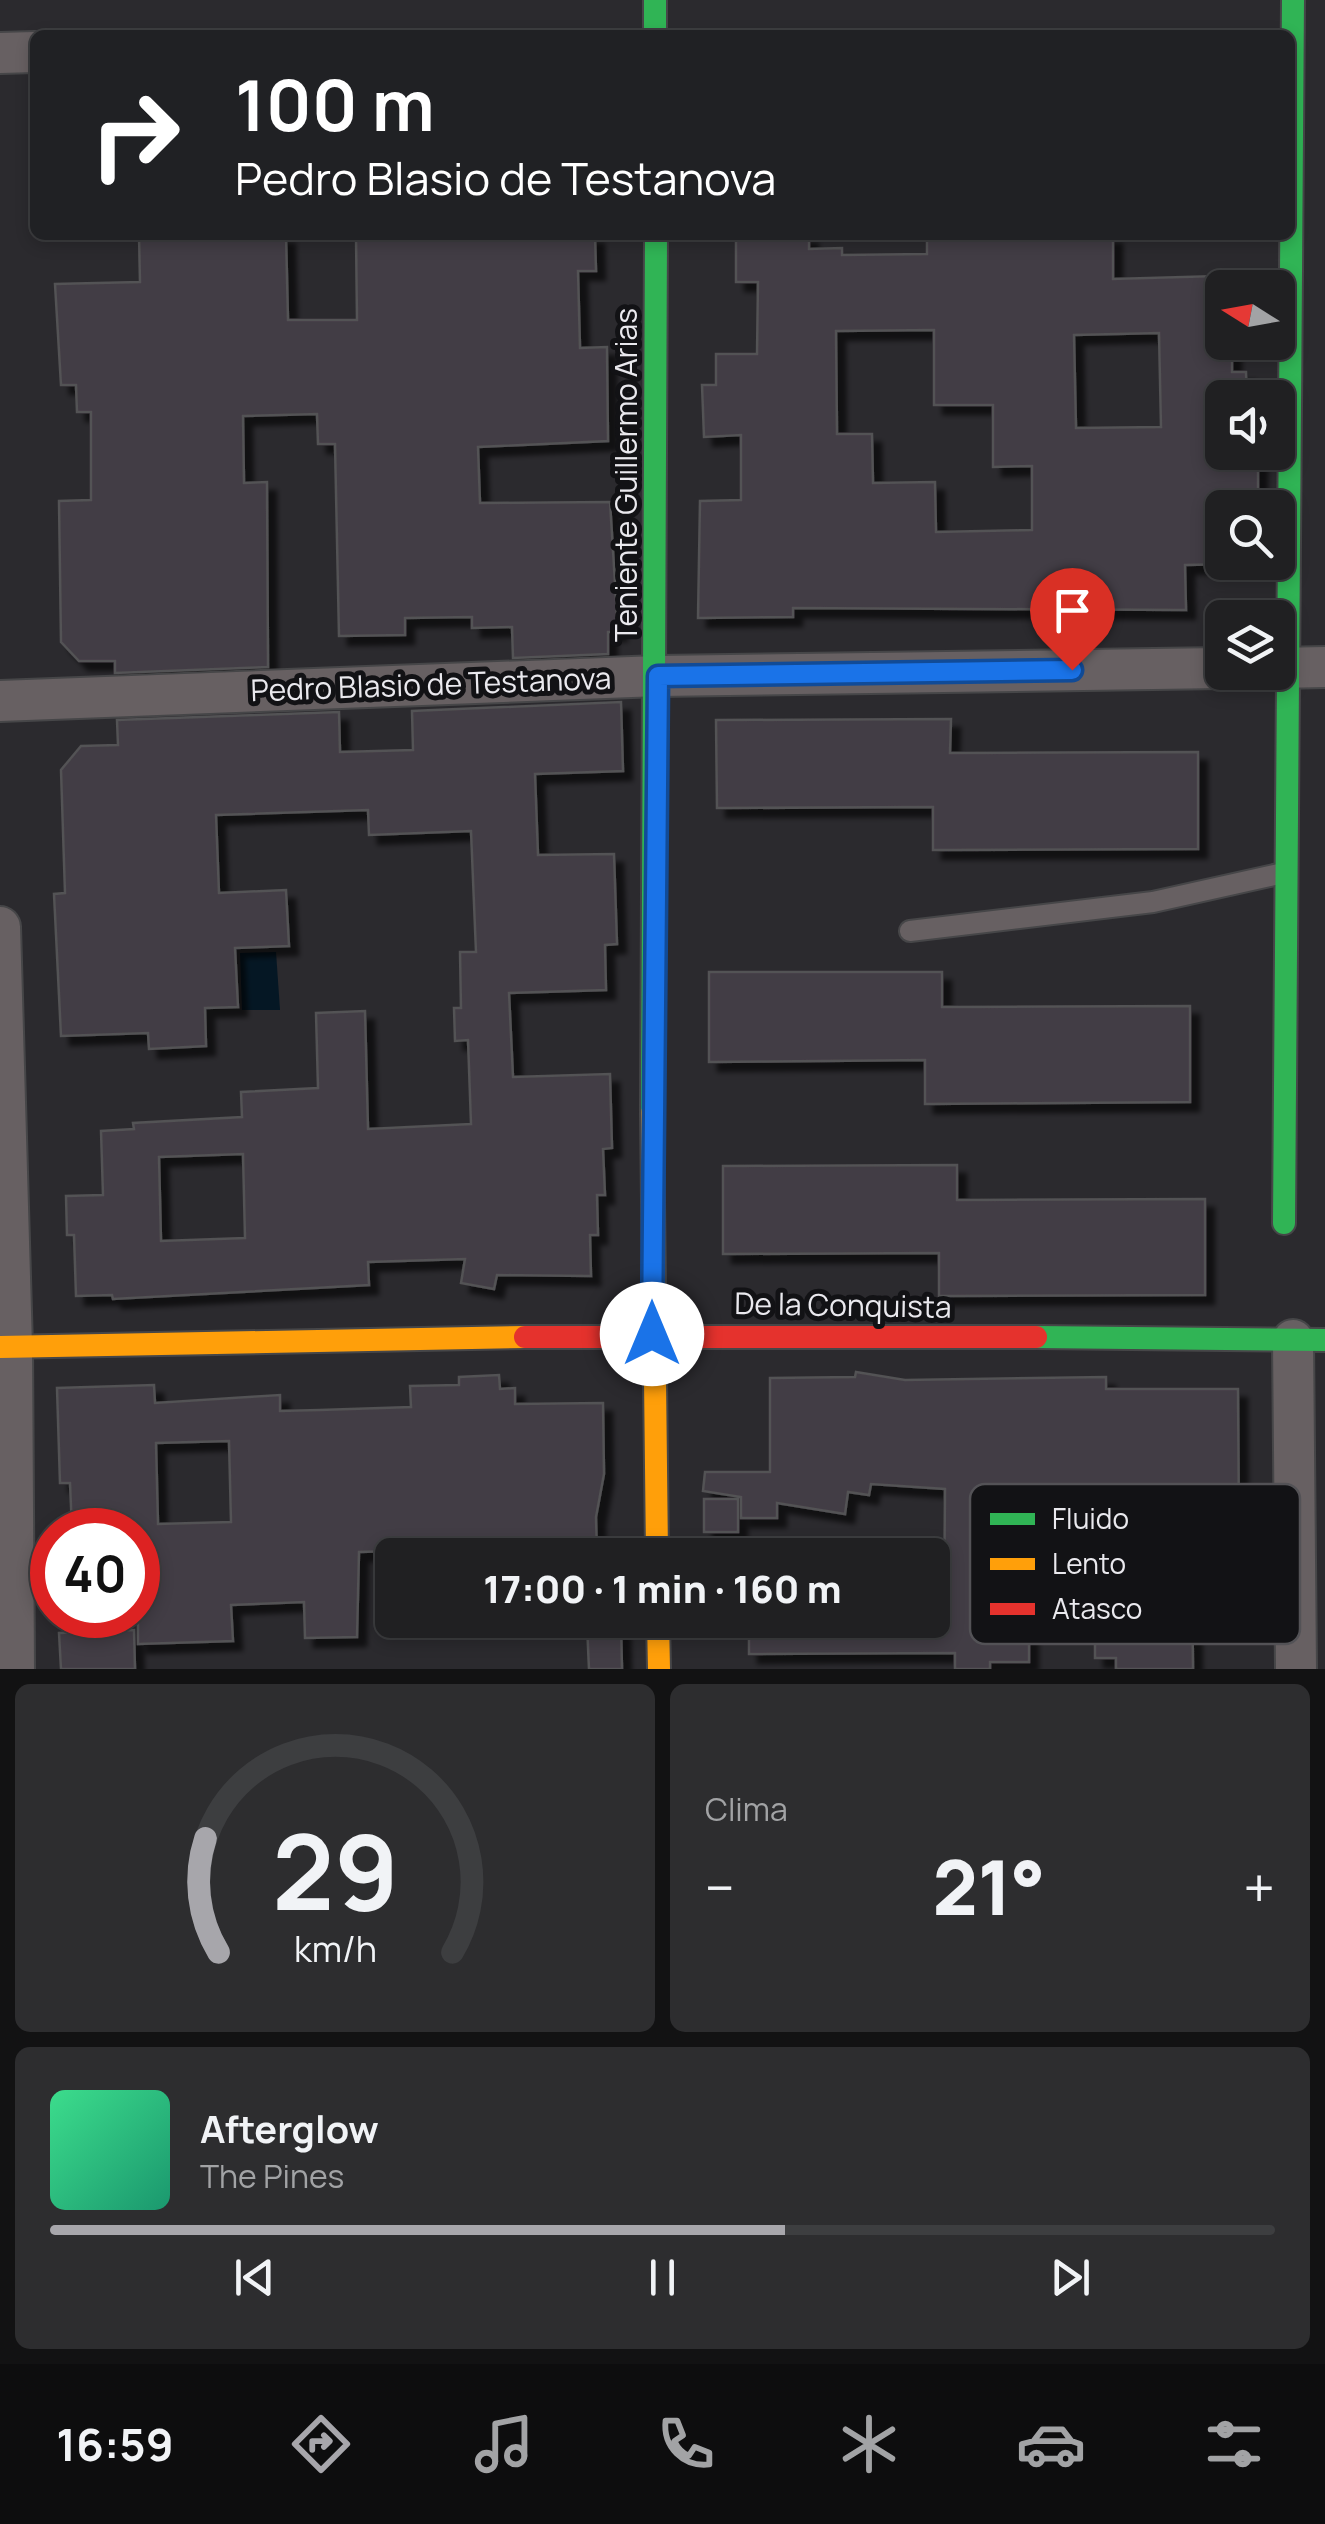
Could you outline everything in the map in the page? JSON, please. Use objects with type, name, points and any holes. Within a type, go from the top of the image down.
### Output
[{"type":"street","points":[[655,0],[655,30]]},
{"type":"street","points":[[1284,1223],[1285,873],[1297,667],[1300,28]]},
{"type":"street","points":[[0,53],[30,52]]},
{"type":"street","name":"Teniente Guillermo Arias","points":[[656,240],[658,676],[652,1334],[656,1538]]},
{"type":"street","name":"Pedro Blasio de Testanova","points":[[0,702],[658,676],[1205,668]]},
{"type":"street","points":[[0,927],[14,1669]]},
{"type":"street","name":"De la Conquista","points":[[6,1347],[652,1334],[1309,1340]]},
{"type":"street","points":[[1300,1568],[1309,1340]]},
{"type":"street","points":[[658,1638],[659,1669]]},
{"type":"street","points":[[1296,1669],[1297,1644]]},
{"type":"lane","points":[[910,931],[1153,902],[1285,873]]},
{"type":"water","points":[[276,952],[280,1010],[242,1010],[240,953]]},
{"type":"building","points":[[139,240],[286,240],[288,320],[357,320],[356,240],[595,240],[596,271],[578,271],[580,348],[607,347],[608,441],[478,447],[480,503],[610,502],[618,632],[608,632],[608,654],[513,658],[512,627],[472,628],[472,617],[405,618],[405,635],[339,636],[335,444],[318,444],[317,414],[243,416],[244,483],[267,482],[268,667],[115,673],[115,661],[79,661],[61,642],[59,501],[91,500],[91,412],[77,412],[76,385],[61,385],[55,284],[140,282]]},
{"type":"building","points":[[736,240],[809,240],[809,249],[842,248],[842,255],[927,254],[927,240],[1113,240],[1113,279],[1205,276],[1205,360],[1232,360],[1232,372],[1246,372],[1246,380],[1205,380],[1205,470],[1258,470],[1258,490],[1205,490],[1205,565],[1185,565],[1186,610],[793,608],[793,617],[698,618],[700,501],[741,500],[741,435],[704,437],[702,385],[716,385],[716,354],[757,354],[758,282],[736,282]],"holes":[[[934,330],[934,405],[993,405],[993,467],[1032,466],[1032,530],[936,532],[935,482],[873,483],[872,434],[837,434],[836,331]],[[1159,333],[1161,427],[1076,428],[1074,335]]]},
{"type":"building","points":[[621,702],[623,771],[535,774],[538,855],[614,854],[617,944],[605,945],[606,990],[509,993],[513,1077],[610,1074],[612,1148],[603,1149],[605,1195],[597,1195],[598,1235],[590,1235],[591,1276],[497,1275],[494,1289],[461,1283],[465,1259],[368,1262],[369,1285],[113,1299],[112,1295],[76,1296],[74,1235],[67,1235],[66,1196],[103,1195],[101,1131],[134,1129],[133,1123],[242,1117],[241,1092],[318,1088],[316,1013],[365,1011],[368,1129],[471,1124],[468,1040],[455,1041],[454,1008],[461,1008],[460,952],[476,952],[471,831],[369,835],[368,810],[216,815],[219,893],[286,890],[289,946],[235,948],[238,1007],[205,1008],[206,1046],[149,1049],[148,1033],[61,1036],[54,894],[65,893],[61,770],[81,746],[118,745],[117,720],[339,712],[340,752],[413,750],[412,711]],"holes":[[[243,1154],[245,1238],[161,1241],[159,1157]]]},
{"type":"building","points":[[951,719],[950,753],[1198,752],[1198,849],[933,850],[933,807],[717,808],[716,720]]},
{"type":"building","points":[[709,972],[942,972],[942,1007],[1190,1006],[1190,1102],[925,1104],[925,1060],[709,1062]]},
{"type":"building","points":[[957,1165],[957,1200],[1205,1199],[1205,1295],[939,1296],[939,1253],[723,1254],[723,1166]]},
{"type":"building","points":[[856,1372],[905,1380],[1106,1377],[1106,1389],[1238,1389],[1239,1484],[970,1484],[970,1644],[1029,1644],[1029,1662],[990,1662],[990,1669],[955,1669],[955,1653],[749,1654],[749,1638],[950,1638],[950,1538],[945,1538],[945,1489],[871,1484],[869,1495],[848,1492],[845,1514],[777,1503],[777,1518],[741,1518],[741,1497],[703,1491],[705,1472],[770,1472],[770,1378],[855,1377]]},
{"type":"building","points":[[499,1375],[500,1389],[515,1388],[515,1404],[603,1403],[604,1474],[597,1538],[375,1538],[375,1552],[359,1552],[357,1637],[305,1638],[304,1602],[231,1605],[233,1641],[138,1644],[138,1638],[160,1638],[160,1524],[231,1522],[229,1441],[156,1443],[158,1508],[71,1508],[70,1483],[60,1483],[57,1388],[154,1385],[155,1403],[280,1395],[280,1411],[411,1407],[410,1386],[459,1385],[459,1377]]},
{"type":"building","points":[[704,1499],[738,1499],[738,1532],[704,1532]]},
{"type":"building","points":[[59,1638],[134,1638],[135,1669],[61,1669]]},
{"type":"building","points":[[588,1638],[621,1638],[622,1669],[589,1669]]},
{"type":"building","points":[[1095,1644],[1193,1644],[1193,1669],[1116,1669],[1116,1658],[1095,1658]]},
{"type":"traffic: fast","points":[[655,0],[655,30]]},
{"type":"traffic: fast","points":[[1293,0],[1293,30]]},
{"type":"traffic: fast","points":[[652,1113],[656,240]]},
{"type":"traffic: fast","points":[[1284,1223],[1291,240]]},
{"type":"traffic: fast","points":[[1036,1337],[1325,1340]]},
{"type":"traffic: slow","points":[[652,1113],[657,1538]]},
{"type":"traffic: slow","points":[[0,1347],[525,1337]]},
{"type":"traffic: slow","points":[[658,1638],[659,1669]]},
{"type":"traffic: jam","points":[[525,1337],[1036,1337]]},
{"type":"route","points":[[652,1334],[658,676],[1072,670]]}]
